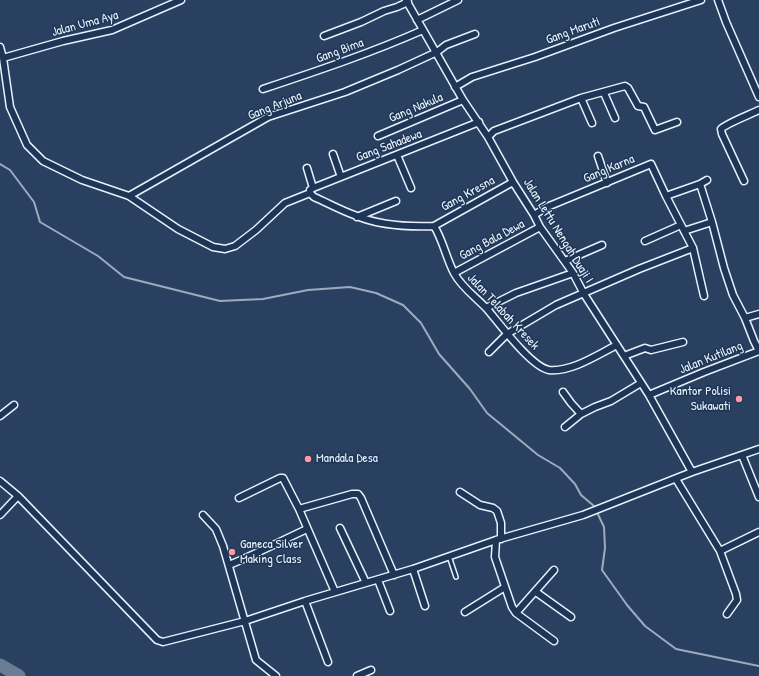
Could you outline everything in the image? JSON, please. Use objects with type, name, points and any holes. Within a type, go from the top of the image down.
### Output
[{"type":"street","name":"Jalan Uma Aya","points":[[3,58],[63,41],[112,30],[181,0]]},
{"type":"street","points":[[417,20],[458,0]]},
{"type":"street","name":"Gang Maruti","points":[[455,87],[472,77],[701,0]]},
{"type":"street","points":[[718,0],[759,97]]},
{"type":"street","points":[[324,36],[397,7],[407,1]]},
{"type":"street","name":"Jalan Lettu Nengah Duaji I","points":[[407,1],[437,52],[455,87],[479,122],[540,227],[573,273],[584,294],[649,395],[692,472]]},
{"type":"street","name":"Gang Bima","points":[[263,89],[346,61],[389,45],[423,30]]},
{"type":"street","name":"Gang Arjuna","points":[[129,196],[268,117],[345,92],[437,52],[446,45],[475,34]]},
{"type":"street","points":[[0,47],[3,58]]},
{"type":"street","name":"Gang Sahadewa","points":[[3,58],[10,107],[27,145],[43,161],[82,180],[129,196],[178,229],[213,247],[224,250],[235,246],[256,230],[285,204],[312,190],[341,176],[479,122]]},
{"type":"street","points":[[488,137],[494,131],[550,109],[625,86],[628,87],[638,106],[644,107],[656,130],[677,122]]},
{"type":"street","points":[[604,92],[615,118]]},
{"type":"street","points":[[582,98],[592,123]]},
{"type":"street","name":"Gang Nakula","points":[[378,136],[463,100]]},
{"type":"street","points":[[744,181],[721,129],[724,126],[745,118],[759,110]]},
{"type":"street","points":[[333,154],[341,176]]},
{"type":"street","points":[[397,155],[411,188]]},
{"type":"street","points":[[598,156],[607,183]]},
{"type":"street","name":"Gang Karna","points":[[534,215],[547,207],[650,164],[652,165],[692,248],[704,296]]},
{"type":"street","points":[[307,168],[314,197],[357,216],[383,223],[434,226]]},
{"type":"street","points":[[666,196],[707,180]]},
{"type":"street","name":"Gang Kresna","points":[[434,226],[513,182]]},
{"type":"street","name":"Jalan Kutilang","points":[[649,395],[759,351],[746,318],[733,295],[700,184]]},
{"type":"street","points":[[357,216],[396,201]]},
{"type":"street","points":[[645,241],[682,228],[712,222]]},
{"type":"street","name":"Jalan Telabah Kresek","points":[[434,226],[454,273],[461,285],[486,308],[507,334],[539,366],[555,370],[571,368],[617,345]]},
{"type":"street","name":"Gang Bala Dewa","points":[[454,273],[540,227]]},
{"type":"street","points":[[565,261],[602,245]]},
{"type":"street","points":[[489,352],[507,334],[556,305],[692,248]]},
{"type":"street","points":[[486,308],[516,293],[573,273]]},
{"type":"street","points":[[746,318],[759,314]]},
{"type":"street","points":[[624,356],[645,348],[651,350],[683,342]]},
{"type":"street","points":[[565,427],[581,414],[611,401],[641,384]]},
{"type":"street","points":[[562,392],[581,414]]},
{"type":"street","points":[[0,416],[14,405]]},
{"type":"street","points":[[0,481],[18,496],[157,640],[167,642],[245,621],[305,601],[414,569],[498,540],[583,515],[692,472],[759,450]]},
{"type":"street","points":[[742,455],[759,497]]},
{"type":"street","points":[[239,498],[282,478],[285,480],[335,592]]},
{"type":"street","points":[[676,479],[720,551],[737,597],[737,600],[727,614]]},
{"type":"street","points":[[460,492],[480,505],[493,508],[497,511],[501,523],[495,557],[512,607],[516,613],[554,641]]},
{"type":"street","points":[[299,509],[352,494],[358,494],[394,575]]},
{"type":"street","points":[[0,515],[18,496]]},
{"type":"street","points":[[203,515],[216,529],[229,565],[257,661],[276,676]]},
{"type":"street","points":[[340,528],[366,583]]},
{"type":"street","points":[[229,565],[263,551],[307,529]]},
{"type":"street","points":[[720,551],[759,532]]},
{"type":"street","points":[[414,569],[426,606]]},
{"type":"street","points":[[516,613],[554,570]]},
{"type":"street","points":[[378,580],[390,611]]},
{"type":"street","points":[[465,612],[505,586]]},
{"type":"street","points":[[536,592],[571,617]]},
{"type":"street","points":[[305,601],[328,662]]},
{"type":"street","points":[[357,676],[371,670]]},
{"type":"lane","points":[[449,556],[456,577]]},
{"type":"waterway","points":[[0,164],[10,170],[34,202],[40,222],[98,256],[124,277],[220,301],[263,299],[308,290],[350,287],[376,293],[403,305],[421,323],[439,354],[470,389],[487,413],[538,455],[560,468],[575,484],[581,495],[594,506],[604,527],[605,548],[602,570],[627,605],[645,626],[676,649],[759,666]]},
{"type":"waterway","points":[[0,665],[19,676]]},
{"type":"place","name":"Kantor Polisi Sukawati","points":[[739,399]]},
{"type":"place","name":"Mandala Desa","points":[[308,459]]},
{"type":"place","name":"Ganeca Silver Making Class","points":[[232,552]]}]
